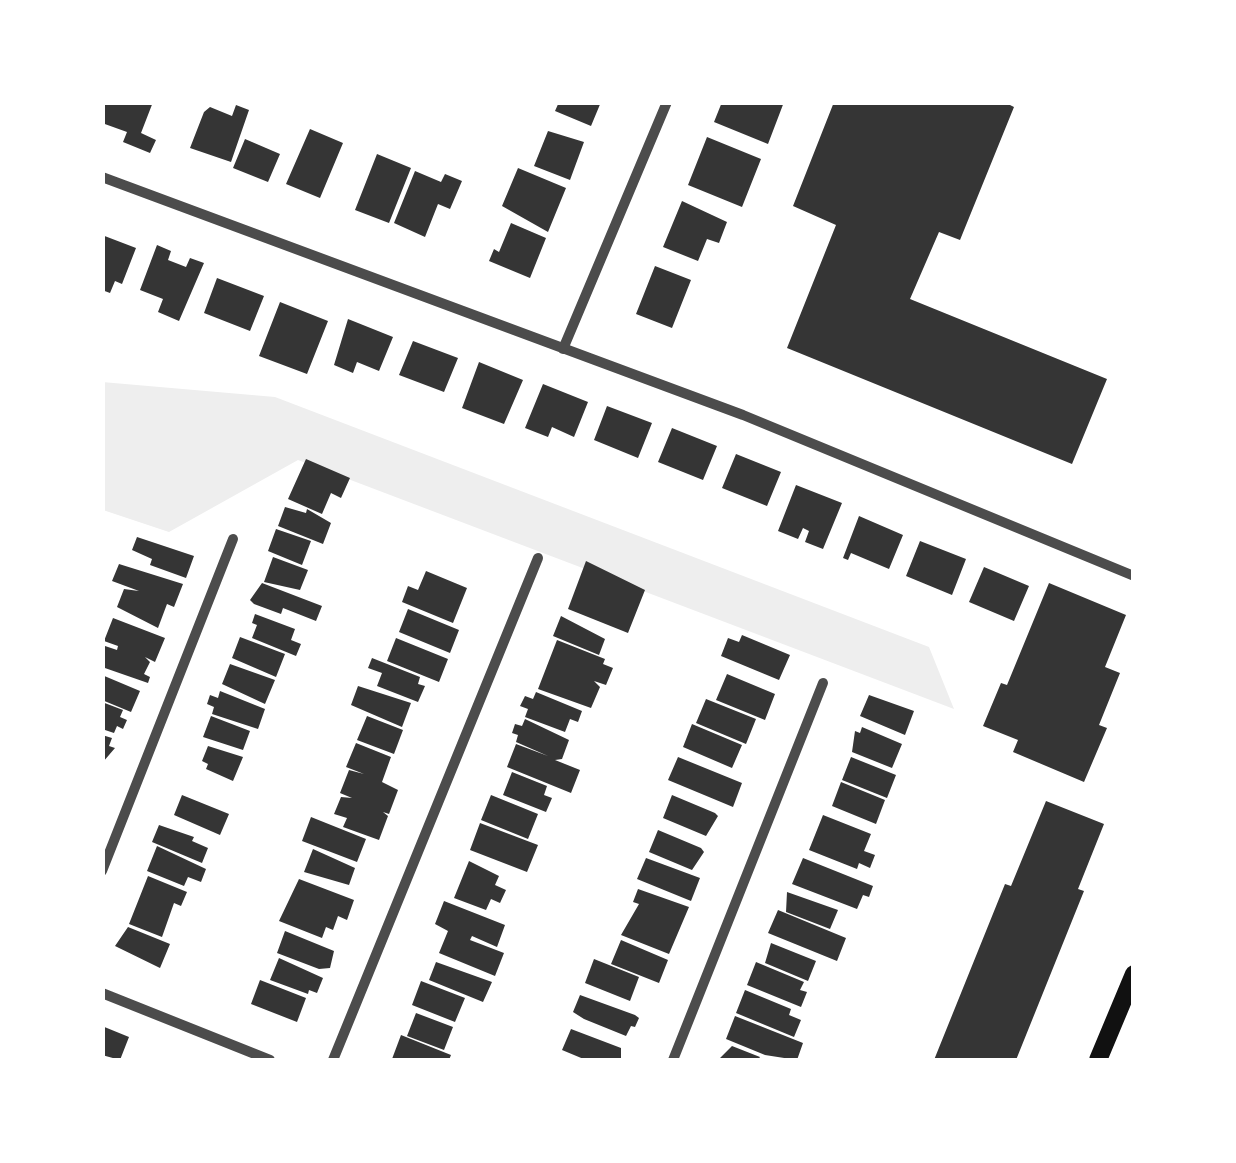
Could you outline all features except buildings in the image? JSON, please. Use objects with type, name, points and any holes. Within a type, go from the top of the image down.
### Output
[{"type":"main road","points":[[1098,1060],[1134,974]]},
{"type":"street","points":[[564,349],[667,102]]},
{"type":"street","points":[[102,177],[742,415],[1134,576]]},
{"type":"street","points":[[102,872],[233,540]]},
{"type":"street","points":[[333,1060],[538,558]]},
{"type":"street","points":[[673,1060],[823,682]]},
{"type":"street","points":[[102,993],[270,1060]]},
{"type":"shaded area","points":[[102,382],[275,397],[929,647],[954,709],[298,460],[169,532],[103,510]]}]
